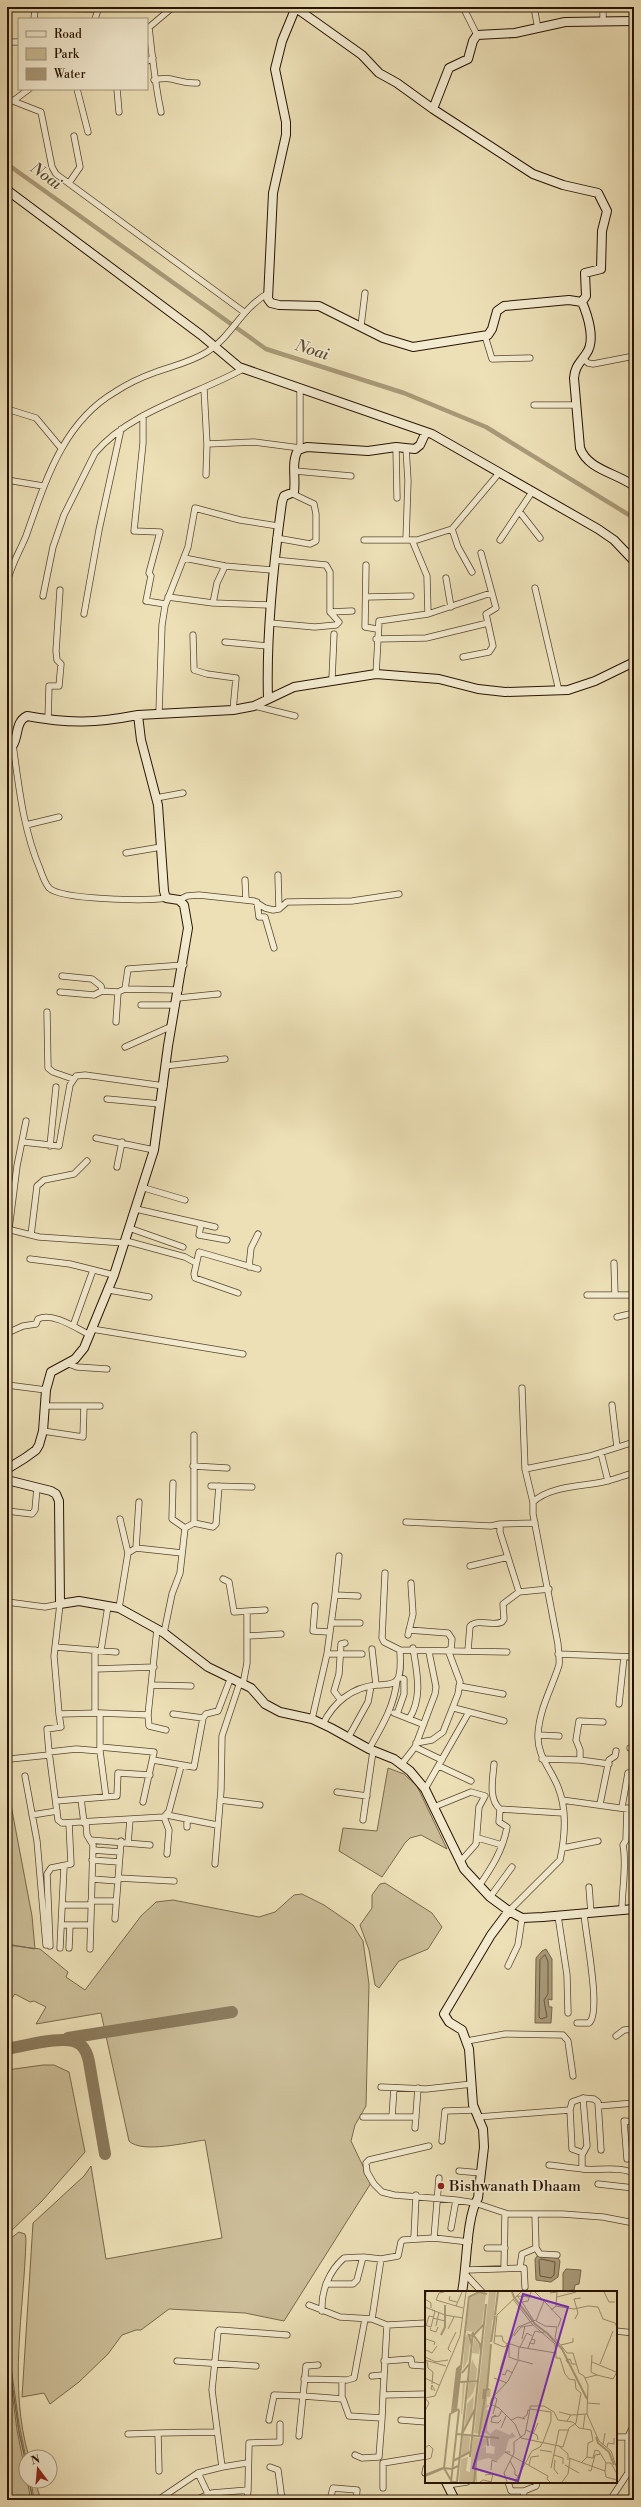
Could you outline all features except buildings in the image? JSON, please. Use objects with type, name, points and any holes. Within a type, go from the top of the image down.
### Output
[{"type":"street","points":[[161,112],[150,60],[148,28],[173,7]]},
{"type":"street","points":[[582,302],[569,300],[504,306],[497,311],[492,329],[485,336],[412,347],[383,338],[319,306],[279,305],[271,303],[267,294],[273,193],[286,134],[286,122],[275,69],[282,41],[296,7],[362,55],[379,73],[398,82],[433,109],[533,174],[563,185],[598,193],[607,211],[602,231],[601,269],[585,273],[586,296],[582,302],[591,338],[590,347],[575,367],[576,404],[580,448],[584,457],[594,465],[634,486]]},
{"type":"street","points":[[463,7],[477,35]]},
{"type":"street","points":[[534,7],[538,28]]},
{"type":"street","points":[[602,7],[603,22]]},
{"type":"street","points":[[34,18],[35,9],[38,8],[98,8],[95,18]]},
{"type":"street","points":[[433,109],[449,68],[468,59],[472,41],[477,35],[515,33],[565,22],[634,21]]},
{"type":"street","points":[[7,42],[18,42]]},
{"type":"street","points":[[154,80],[169,77],[186,83],[197,83]]},
{"type":"street","points":[[13,101],[29,90]]},
{"type":"street","points":[[77,90],[88,132]]},
{"type":"street","points":[[117,90],[119,112]]},
{"type":"street","points":[[7,98],[40,112],[53,171],[244,312]]},
{"type":"street","points":[[69,183],[80,167],[74,136]]},
{"type":"street","points":[[7,190],[217,345],[244,369],[426,432],[447,441],[532,492],[598,529],[614,540],[634,561]]},
{"type":"street","points":[[361,326],[365,293]]},
{"type":"street","points":[[7,584],[15,557],[23,543],[43,486],[61,448],[83,420],[114,392],[155,372],[196,358],[217,345],[253,302],[267,294]]},
{"type":"street","points":[[485,336],[492,359],[530,358]]},
{"type":"street","points":[[582,358],[593,364],[629,357]]},
{"type":"street","points":[[43,596],[53,547],[64,515],[95,453],[121,429],[143,416],[204,389],[244,369]]},
{"type":"street","points":[[204,389],[207,444],[206,475]]},
{"type":"street","points":[[293,494],[296,479],[294,459],[300,448],[300,389]]},
{"type":"street","points":[[534,405],[576,404]]},
{"type":"street","points":[[7,409],[36,418],[61,448]]},
{"type":"street","points":[[143,416],[144,443],[134,531],[160,532],[148,572],[151,576],[146,601],[165,604]]},
{"type":"street","points":[[84,614],[99,530],[121,429]]},
{"type":"street","points":[[207,444],[254,442],[300,448],[316,447],[368,451],[396,447],[418,448],[426,432]]},
{"type":"street","points":[[396,447],[397,498]]},
{"type":"street","points":[[406,448],[408,481],[406,540]]},
{"type":"street","points":[[295,471],[351,476]]},
{"type":"street","points":[[364,540],[412,540],[452,529],[500,472]]},
{"type":"street","points":[[7,480],[43,486]]},
{"type":"street","points":[[500,540],[532,492]]},
{"type":"street","points":[[268,699],[268,646],[272,570],[276,538],[284,496],[293,494],[314,504],[316,514],[316,541],[310,544],[276,538]]},
{"type":"street","points":[[159,712],[162,626],[165,604],[184,558],[195,508],[240,520],[278,526]]},
{"type":"street","points":[[519,511],[540,538]]},
{"type":"street","points":[[452,529],[458,548],[472,572]]},
{"type":"street","points":[[412,540],[426,576],[428,614]]},
{"type":"street","points":[[464,658],[491,650],[493,646],[486,614],[496,609],[482,553]]},
{"type":"street","points":[[7,556],[15,557]]},
{"type":"street","points":[[184,558],[225,566],[272,570]]},
{"type":"street","points":[[270,623],[315,627],[336,625],[339,622],[338,619],[330,612],[328,594],[330,572],[326,565],[274,560]]},
{"type":"street","points":[[366,565],[365,627],[377,629]]},
{"type":"street","points":[[213,603],[217,583],[225,566]]},
{"type":"street","points":[[446,578],[451,607]]},
{"type":"street","points":[[535,588],[560,691]]},
{"type":"street","points":[[48,720],[49,687],[59,686],[61,678],[61,664],[57,660],[56,651],[60,590]]},
{"type":"street","points":[[376,674],[376,639],[377,629],[381,620],[428,614],[491,593]]},
{"type":"street","points":[[366,597],[411,596]]},
{"type":"street","points":[[168,597],[213,603],[271,605]]},
{"type":"street","points":[[330,612],[352,612]]},
{"type":"street","points":[[376,639],[426,638],[488,623]]},
{"type":"street","points":[[332,679],[334,634]]},
{"type":"street","points":[[193,635],[194,670],[207,674],[236,678],[233,710]]},
{"type":"street","points":[[225,642],[268,646]]},
{"type":"street","points":[[399,894],[352,901],[287,902],[279,909],[270,910],[257,902],[195,895],[179,900],[166,898],[127,900],[62,895],[54,892],[44,880],[26,825],[10,747],[22,719],[27,716],[48,720],[98,722],[159,712],[233,710],[254,706],[294,687],[332,679],[376,674],[439,679],[478,689],[504,692],[560,691],[576,689],[634,662]]},
{"type":"street","points":[[254,706],[295,716]]},
{"type":"street","points":[[138,715],[140,740],[156,798],[164,891],[166,898]]},
{"type":"street","points":[[156,798],[183,794]]},
{"type":"street","points":[[26,825],[59,817]]},
{"type":"street","points":[[126,853],[161,847]]},
{"type":"street","points":[[278,875],[279,909]]},
{"type":"street","points":[[245,880],[246,900]]},
{"type":"street","points":[[7,1468],[36,1450],[43,1431],[46,1390],[51,1372],[75,1359],[84,1348],[109,1290],[154,1150],[164,1086],[165,1066],[184,965],[188,928],[184,905],[179,900]]},
{"type":"street","points":[[257,902],[259,917],[265,917],[274,948]]},
{"type":"street","points":[[125,989],[128,969],[184,965]]},
{"type":"street","points":[[62,976],[97,981],[102,991]]},
{"type":"street","points":[[60,992],[94,995],[102,991],[118,992],[125,989],[179,990]]},
{"type":"street","points":[[116,1022],[118,992]]},
{"type":"street","points":[[141,1005],[177,1002],[218,994]]},
{"type":"street","points":[[47,1012],[48,1068],[53,1072],[73,1079],[85,1075],[164,1086]]},
{"type":"street","points":[[125,1047],[172,1026]]},
{"type":"street","points":[[165,1066],[225,1059]]},
{"type":"street","points":[[23,1142],[55,1147],[61,1144],[70,1085],[73,1079]]},
{"type":"street","points":[[50,1146],[56,1087]]},
{"type":"street","points":[[108,1099],[160,1104]]},
{"type":"street","points":[[26,1121],[17,1166],[8,1229],[31,1235],[125,1242],[185,1257],[196,1263]]},
{"type":"street","points":[[96,1138],[122,1142],[154,1150]]},
{"type":"street","points":[[117,1167],[122,1142]]},
{"type":"street","points":[[31,1235],[37,1186],[44,1180],[74,1174],[87,1162]]},
{"type":"street","points":[[141,1187],[185,1200]]},
{"type":"street","points":[[136,1209],[215,1227]]},
{"type":"street","points":[[201,1224],[199,1235],[227,1240]]},
{"type":"street","points":[[129,1228],[183,1247]]},
{"type":"street","points":[[249,1267],[251,1248],[258,1234]]},
{"type":"street","points":[[238,1293],[196,1278],[198,1252],[258,1269]]},
{"type":"street","points":[[30,1259],[49,1260],[114,1275]]},
{"type":"street","points":[[614,1263],[615,1295]]},
{"type":"street","points":[[73,1326],[93,1270]]},
{"type":"street","points":[[109,1290],[149,1297]]},
{"type":"street","points":[[587,1295],[634,1295]]},
{"type":"street","points":[[617,1316],[634,1313]]},
{"type":"street","points":[[7,1333],[23,1326],[36,1324],[38,1319],[41,1317],[53,1318],[91,1332],[244,1354]]},
{"type":"street","points":[[7,1345],[7,1369]]},
{"type":"street","points":[[66,1363],[77,1367],[107,1369]]},
{"type":"street","points":[[7,1385],[46,1390]]},
{"type":"street","points":[[462,2291],[475,2203],[478,2198],[484,2147],[483,2129],[476,2114],[467,2041],[462,2030],[446,2018],[444,2010],[491,1935],[509,1911],[560,1860],[563,1848],[562,1800],[558,1786],[542,1759],[538,1735],[548,1691],[559,1664],[549,1589],[535,1523],[533,1502],[525,1469],[522,1388]]},
{"type":"street","points":[[612,1404],[617,1447]]},
{"type":"street","points":[[45,1406],[100,1406]]},
{"type":"street","points":[[43,1431],[83,1437],[84,1406]]},
{"type":"street","points":[[194,1435],[194,1523]]},
{"type":"street","points":[[525,1469],[601,1453],[634,1442]]},
{"type":"street","points":[[601,1453],[608,1481]]},
{"type":"street","points":[[193,1466],[227,1468]]},
{"type":"street","points":[[533,1502],[539,1496],[560,1489],[608,1481],[634,1473]]},
{"type":"street","points":[[7,1480],[54,1492],[59,1500],[60,1604],[55,1647],[61,1727],[47,1729],[59,1822],[85,1823],[165,1816],[217,1825]]},
{"type":"street","points":[[173,1483],[172,1519],[185,1528]]},
{"type":"street","points":[[211,1486],[252,1487]]},
{"type":"street","points":[[185,1528],[194,1523],[213,1527],[216,1524],[219,1486]]},
{"type":"street","points":[[7,1512],[32,1514],[35,1510],[37,1488]]},
{"type":"street","points":[[136,1548],[139,1502]]},
{"type":"street","points":[[120,1519],[128,1552],[120,1608]]},
{"type":"street","points":[[406,1522],[491,1526],[500,1524],[535,1523]]},
{"type":"street","points":[[500,1524],[500,1532],[519,1592]]},
{"type":"street","points":[[166,1730],[149,1726],[148,1715],[160,1631],[180,1573],[185,1528]]},
{"type":"street","points":[[128,1552],[136,1548],[182,1553]]},
{"type":"street","points":[[312,1719],[332,1623],[339,1556]]},
{"type":"street","points":[[470,1566],[508,1557]]},
{"type":"street","points":[[385,1573],[382,1638],[384,1642],[400,1650],[413,1648],[430,1652],[449,1649],[507,1652]]},
{"type":"street","points":[[223,1580],[229,1582],[233,1611],[247,1612],[265,1610]]},
{"type":"street","points":[[411,1583],[413,1614],[408,1633],[448,1633],[452,1639],[449,1649],[459,1676],[460,1686],[454,1708],[443,1732],[432,1740],[415,1745]]},
{"type":"street","points":[[468,1650],[470,1626],[476,1622],[493,1624],[502,1622],[504,1619],[503,1604],[519,1592],[549,1589]]},
{"type":"street","points":[[335,1595],[358,1596]]},
{"type":"street","points":[[7,1602],[45,1607],[79,1600],[120,1608],[160,1631],[208,1667],[251,1688],[265,1704],[280,1712],[312,1719],[401,1765],[410,1771],[425,1789],[460,1862],[490,1897],[509,1911],[522,1918],[634,1909]]},
{"type":"street","points":[[106,1797],[100,1749],[95,1668],[108,1606]]},
{"type":"street","points":[[314,1606],[313,1631],[329,1632]]},
{"type":"street","points":[[215,1864],[220,1800],[222,1736],[242,1683],[248,1662],[247,1612]]},
{"type":"street","points":[[332,1623],[360,1623]]},
{"type":"street","points":[[248,1636],[281,1634]]},
{"type":"street","points":[[340,1699],[334,1692],[339,1674],[341,1644],[345,1643]]},
{"type":"street","points":[[55,1647],[116,1652]]},
{"type":"street","points":[[409,1719],[416,1708],[419,1691],[413,1648]]},
{"type":"street","points":[[348,1738],[368,1702],[374,1685],[372,1649]]},
{"type":"street","points":[[363,1820],[367,1796],[371,1750],[395,1698],[400,1650]]},
{"type":"street","points":[[401,1765],[415,1745],[422,1724],[428,1715],[436,1687],[430,1652]]},
{"type":"street","points":[[326,1654],[362,1654]]},
{"type":"street","points":[[558,1654],[634,1657]]},
{"type":"street","points":[[618,1704],[624,1657]]},
{"type":"street","points":[[95,1668],[154,1667]]},
{"type":"street","points":[[153,1760],[181,1766],[194,1766],[203,1718],[206,1714],[218,1711],[231,1677]]},
{"type":"street","points":[[323,1724],[330,1710],[340,1699],[374,1685],[387,1685],[398,1679],[404,1679],[404,1691],[397,1714]]},
{"type":"street","points":[[152,1685],[191,1686]]},
{"type":"street","points":[[460,1686],[503,1694]]},
{"type":"street","points":[[454,1708],[504,1721]]},
{"type":"street","points":[[390,1711],[422,1724]]},
{"type":"street","points":[[425,1789],[469,1712]]},
{"type":"street","points":[[59,1714],[98,1713],[148,1715]]},
{"type":"street","points":[[172,1714],[203,1718]]},
{"type":"street","points":[[580,1760],[580,1750],[576,1740],[578,1721],[603,1722]]},
{"type":"street","points":[[538,1735],[559,1736]]},
{"type":"street","points":[[415,1745],[442,1760]]},
{"type":"street","points":[[10,1759],[76,1749],[151,1750],[154,1753],[153,1760],[143,1802]]},
{"type":"street","points":[[600,1804],[610,1758],[615,1756],[616,1751]]},
{"type":"street","points":[[542,1759],[580,1760],[609,1764]]},
{"type":"street","points":[[494,1764],[492,1791],[496,1805],[500,1809],[563,1813]]},
{"type":"street","points":[[167,1854],[168,1826],[165,1816],[181,1766]]},
{"type":"street","points":[[439,1766],[471,1781]]},
{"type":"street","points":[[56,1801],[118,1795],[118,1773],[150,1775]]},
{"type":"street","points":[[622,1909],[622,1871],[625,1856],[623,1845],[626,1840],[624,1807],[628,1773]]},
{"type":"street","points":[[25,1776],[32,1815],[48,1945],[47,1874],[51,1868],[64,1867],[72,1862],[69,1823]]},
{"type":"street","points":[[337,1792],[367,1796]]},
{"type":"street","points":[[434,1807],[467,1793],[483,1794],[485,1798],[479,1807],[478,1838],[472,1850],[460,1862]]},
{"type":"street","points":[[81,1799],[85,1823],[93,1850],[90,1949]]},
{"type":"street","points":[[220,1800],[260,1805]]},
{"type":"street","points":[[562,1800],[624,1807],[634,1810]]},
{"type":"street","points":[[479,1886],[502,1845],[507,1827],[499,1822],[500,1809]]},
{"type":"street","points":[[32,1815],[57,1811]]},
{"type":"street","points":[[187,1819],[187,1827]]},
{"type":"street","points":[[128,1843],[130,1820]]},
{"type":"street","points":[[478,1838],[502,1845]]},
{"type":"street","points":[[90,1840],[121,1841],[150,1845]]},
{"type":"street","points":[[115,1918],[121,1841]]},
{"type":"street","points":[[563,1848],[598,1841]]},
{"type":"street","points":[[93,1850],[120,1852]]},
{"type":"street","points":[[92,1860],[119,1862]]},
{"type":"street","points":[[60,1948],[64,1867]]},
{"type":"street","points":[[490,1897],[512,1867]]},
{"type":"street","points":[[92,1879],[174,1882]]},
{"type":"street","points":[[577,2023],[589,2023],[593,2014],[593,1983],[588,1913],[588,1887]]},
{"type":"street","points":[[62,1905],[116,1901]]},
{"type":"street","points":[[558,1916],[567,1975],[568,2013]]},
{"type":"street","points":[[508,1966],[518,1945],[522,1918]]},
{"type":"street","points":[[62,1925],[90,1925]]},
{"type":"street","points":[[70,1925],[70,1948]]},
{"type":"street","points":[[616,2036],[624,2030],[634,2029]]},
{"type":"street","points":[[467,2041],[505,2034],[563,2035],[568,2041],[573,2076]]},
{"type":"street","points":[[381,2087],[418,2088],[472,2084]]},
{"type":"street","points":[[392,2117],[394,2088]]},
{"type":"street","points":[[415,2128],[418,2088]]},
{"type":"street","points":[[582,2169],[583,2153],[587,2146],[584,2098]]},
{"type":"street","points":[[583,2153],[572,2149],[570,2110],[572,2102],[584,2098],[596,2099],[598,2106],[601,2150]]},
{"type":"street","points":[[598,2106],[634,2102]]},
{"type":"street","points":[[442,2141],[445,2111],[476,2114],[570,2110]]},
{"type":"street","points":[[363,2116],[416,2117]]},
{"type":"street","points":[[627,2159],[624,2121],[634,2122]]},
{"type":"street","points":[[429,2146],[369,2160],[366,2163],[367,2172],[374,2184],[382,2192],[475,2203],[505,2213],[596,2216],[634,2223]]},
{"type":"street","points":[[548,2165],[582,2169],[603,2168],[633,2173]]},
{"type":"street","points":[[459,2171],[481,2173]]},
{"type":"street","points":[[434,2238],[436,2198],[439,2178]]},
{"type":"street","points":[[598,2184],[634,2188]]},
{"type":"street","points":[[414,2238],[416,2196]]},
{"type":"street","points":[[451,2228],[456,2200]]},
{"type":"street","points":[[504,2268],[505,2213]]},
{"type":"street","points":[[535,2215],[536,2248],[540,2254],[557,2255]]},
{"type":"street","points":[[322,2311],[326,2284],[335,2268],[344,2258],[362,2257],[381,2259],[396,2257],[401,2242],[414,2238],[434,2238],[469,2242]]},
{"type":"street","points":[[487,2248],[504,2248]]},
{"type":"street","points":[[520,2267],[522,2254],[536,2248]]},
{"type":"street","points":[[326,2284],[355,2282],[362,2257]]},
{"type":"street","points":[[372,2319],[381,2259]]},
{"type":"street","points":[[466,2272],[520,2267],[526,2271],[525,2287]]},
{"type":"street","points":[[466,2272],[481,2291]]},
{"type":"street","points":[[309,2305],[340,2317],[372,2319],[387,2325],[425,2323]]},
{"type":"street","points":[[304,2379],[352,2379],[355,2376],[365,2319]]},
{"type":"street","points":[[355,2455],[362,2458],[379,2457],[387,2325]]},
{"type":"street","points":[[222,2467],[216,2432],[212,2390],[219,2330],[287,2335]]},
{"type":"street","points":[[617,2331],[634,2333]]},
{"type":"street","points":[[384,2361],[411,2359],[412,2365],[425,2366]]},
{"type":"street","points":[[178,2361],[215,2362],[256,2366]]},
{"type":"street","points":[[298,2436],[306,2366],[318,2365]]},
{"type":"street","points":[[372,2376],[383,2376]]},
{"type":"street","points":[[342,2380],[342,2399],[349,2416],[382,2418]]},
{"type":"street","points":[[382,2395],[425,2394]]},
{"type":"street","points":[[269,2420],[274,2395],[342,2399]]},
{"type":"street","points":[[401,2420],[425,2422]]},
{"type":"street","points":[[247,2500],[247,2463],[249,2443],[280,2442],[280,2424]]},
{"type":"street","points":[[610,2500],[628,2473],[628,2437],[634,2424]]},
{"type":"street","points":[[128,2434],[158,2432],[216,2432]]},
{"type":"street","points":[[158,2432],[159,2471]]},
{"type":"street","points":[[617,2437],[628,2437]]},
{"type":"street","points":[[383,2488],[383,2463],[425,2456]]},
{"type":"street","points":[[163,2500],[161,2498],[198,2473],[247,2463]]},
{"type":"street","points":[[270,2467],[278,2470],[282,2500]]},
{"type":"street","points":[[198,2473],[208,2494]]},
{"type":"street","points":[[455,2500],[447,2484],[457,2483]]},
{"type":"street","points":[[508,2483],[512,2491],[524,2491],[536,2486],[537,2483]]},
{"type":"street","points":[[330,2500],[333,2488],[357,2490],[356,2500]]},
{"type":"street","points":[[195,2500],[208,2494],[248,2490]]},
{"type":"street","points":[[523,2500],[524,2491]]},
{"type":"green space","points":[[388,1768],[404,1774],[417,1786],[447,1849],[421,1835],[410,1838],[382,1877],[339,1851],[343,1828],[377,1831]]},
{"type":"green space","points":[[7,1784],[32,1916],[35,1949],[7,1944]]},
{"type":"green space","points":[[385,1883],[432,1913],[442,1927],[428,1949],[399,1961],[379,1988],[375,1985],[369,1950],[360,1925],[372,1908],[372,1895],[380,1884]]},
{"type":"green space","points":[[302,1894],[324,1905],[353,1925],[363,1941],[369,1984],[366,2106],[355,2125],[351,2141],[371,2183],[284,2321],[245,2313],[169,2309],[141,2330],[136,2330],[122,2335],[108,2354],[79,2382],[50,2404],[44,2393],[22,2397],[33,2223],[84,2176],[91,2166],[106,2259],[222,2238],[205,2140],[154,2147],[135,2145],[129,2141],[101,2013],[36,2024],[46,2007],[34,2001],[30,2002],[15,1994],[7,2005],[7,1945],[40,1949],[68,1972],[66,1977],[85,1990],[141,1916],[156,1902],[173,1900],[259,1917],[275,1912],[294,1895]]},
{"type":"green space","points":[[54,2065],[69,2072],[85,2152],[42,2201],[7,2235],[7,2070]]},
{"type":"green space","points":[[19,2232],[25,2234],[25,2266],[18,2376],[19,2403],[27,2449],[24,2449],[19,2424],[7,2338],[7,2241]]},
{"type":"green space","points":[[7,2352],[21,2449],[18,2449],[18,2489],[29,2489],[31,2500],[10,2500],[7,2485]]},
{"type":"green space","points":[[32,2489],[38,2489],[41,2500],[34,2500]]},
{"type":"water","points":[[546,1949],[552,1959],[552,2000],[548,1999],[549,2007],[552,2007],[551,2023],[535,2023],[536,1958]]},
{"type":"water","points":[[538,2255],[556,2255],[560,2261],[558,2277],[551,2282],[536,2280],[535,2259]]},
{"type":"water","points":[[566,2269],[581,2270],[579,2284],[575,2285],[574,2290],[563,2291],[563,2273]]},
{"type":"waterway","name":"Noai","points":[[7,164],[266,349],[404,393],[486,427],[634,518]]},
{"type":"waterway","points":[[7,2348],[23,2449]]},
{"type":"waterway","points":[[31,2489],[33,2500]]},
{"type":"taxiway","points":[[68,2038],[232,2012]]},
{"type":"taxiway","points":[[7,2049],[56,2040],[66,2040],[81,2045],[89,2060],[105,2154]]},
{"type":"place","name":"Bishwanath Dhaam","points":[[441,2186]]}]
